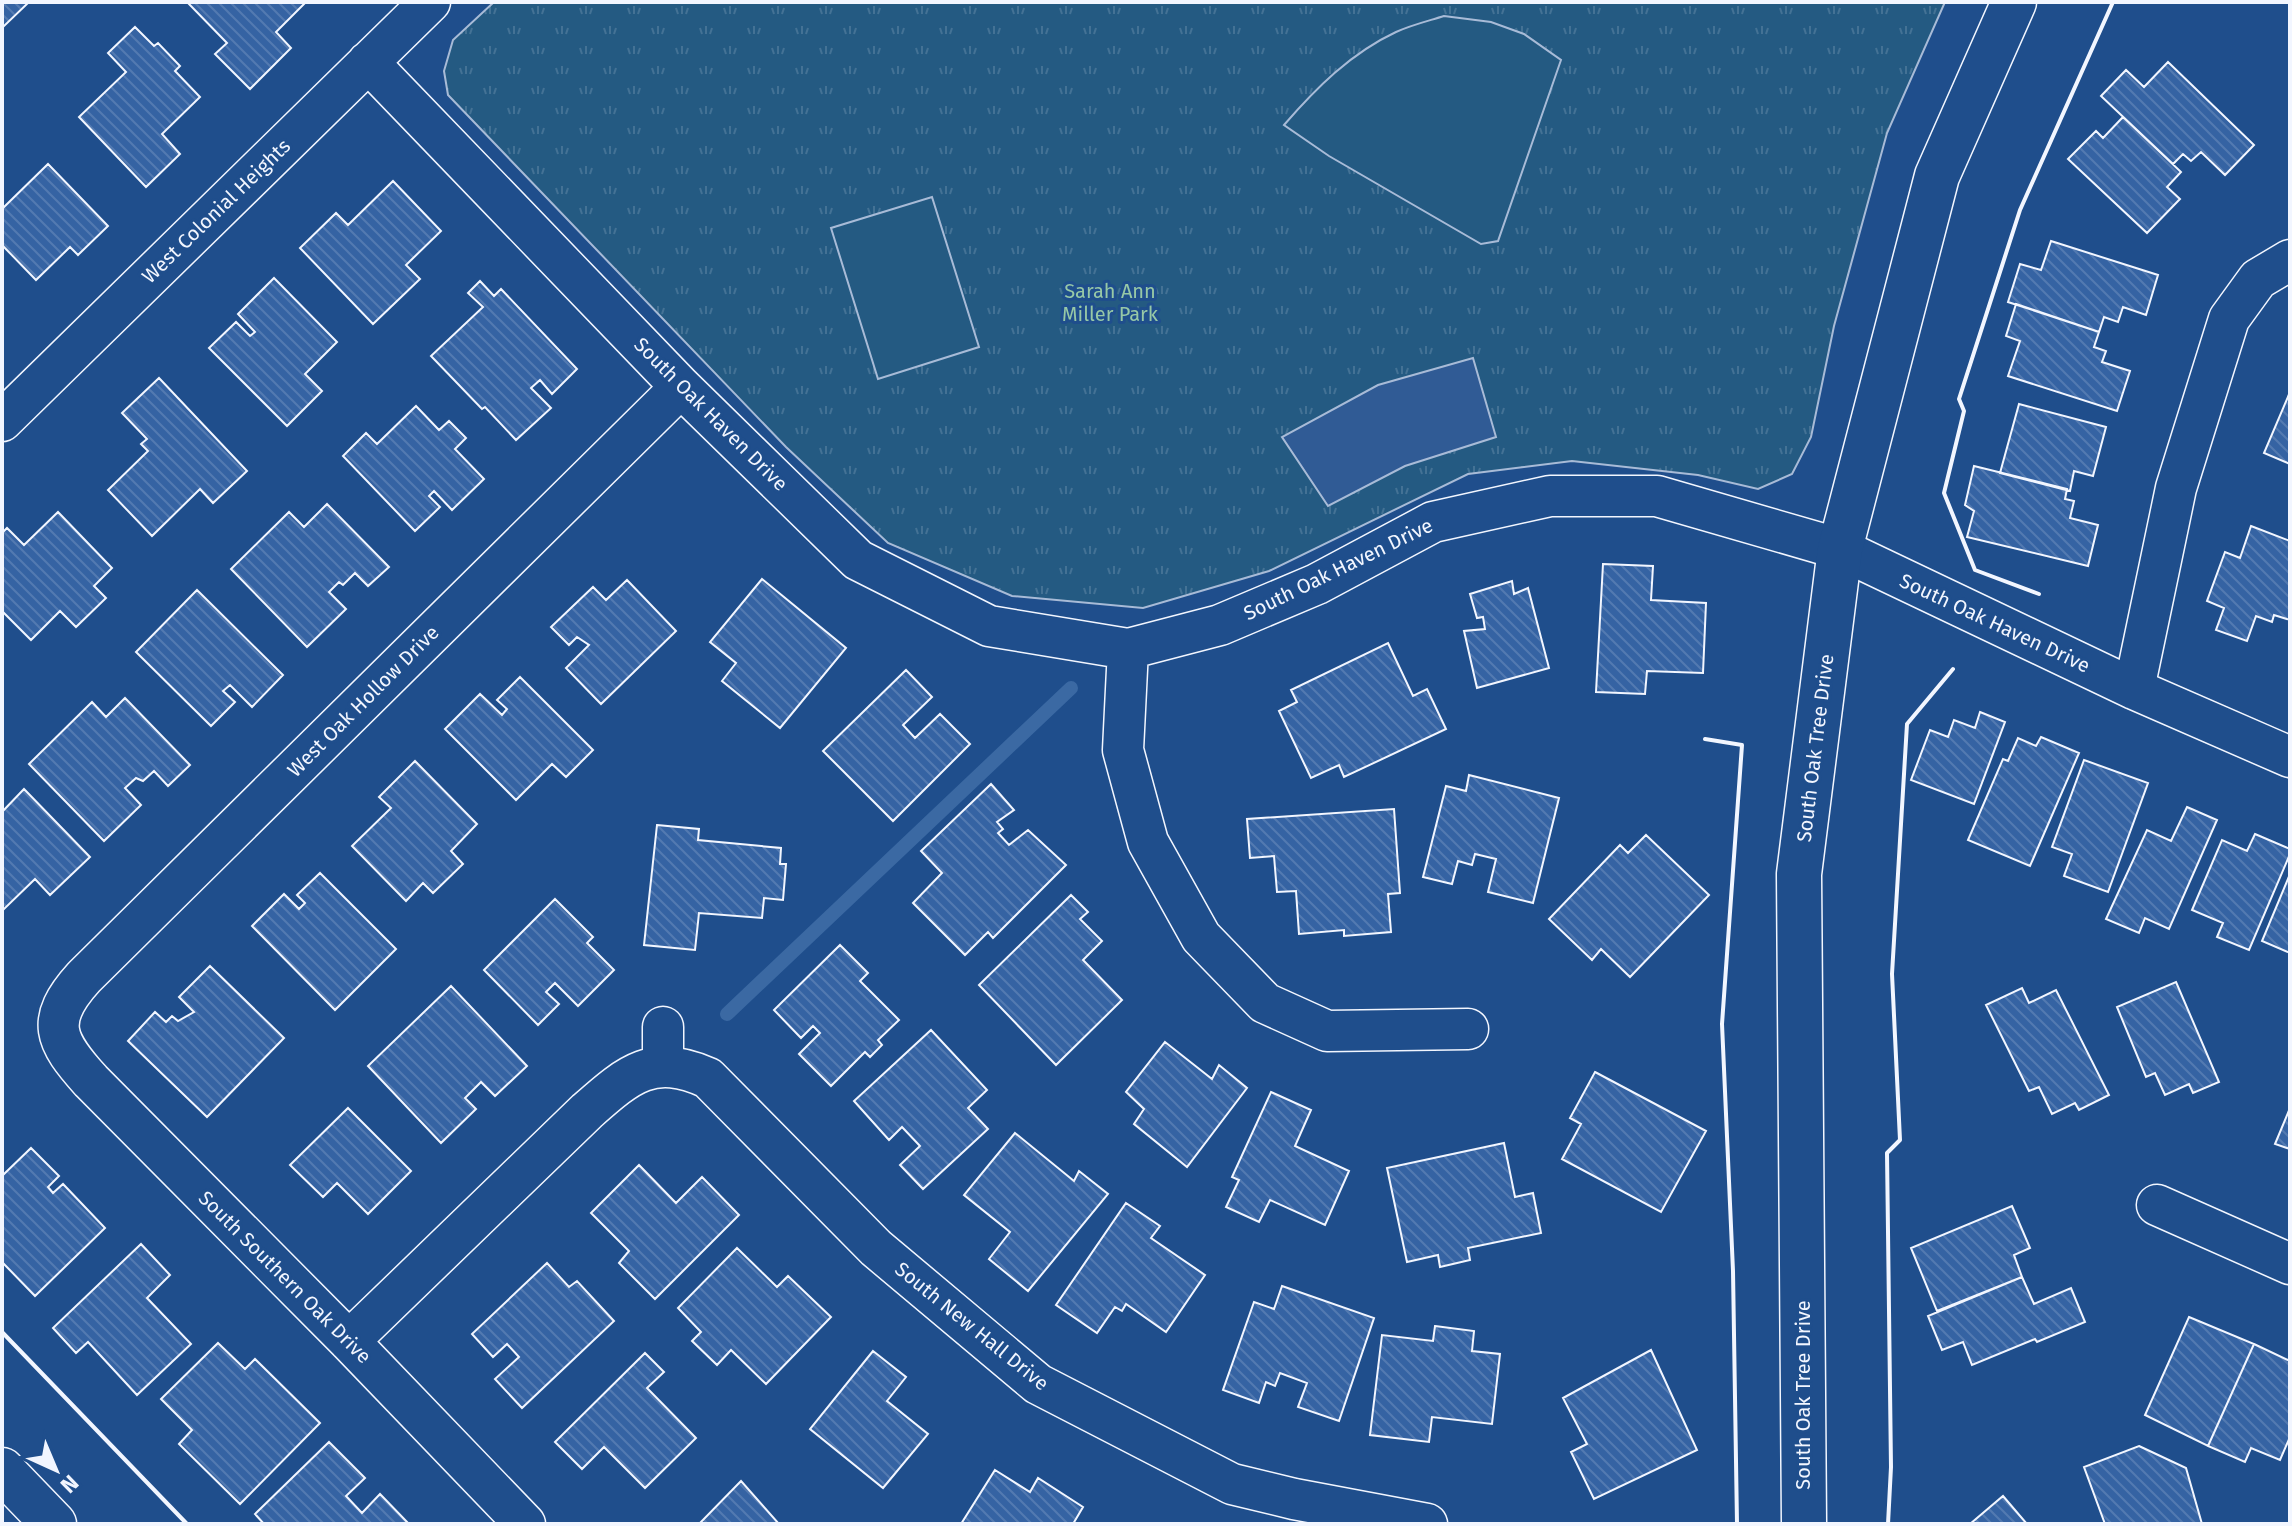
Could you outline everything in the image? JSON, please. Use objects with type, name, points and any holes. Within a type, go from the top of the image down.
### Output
[{"type":"street","name":"West Colonial Heights","points":[[2,421],[430,2]]},
{"type":"street","name":"South Oak Tree Drive","points":[[1804,1524],[1799,874],[1840,549],[1937,176],[2014,2]]},
{"type":"street","name":"South Oak Haven Drive","points":[[368,62],[681,387],[858,560],[989,626],[1128,649],[1220,625],[1317,584],[1433,522],[1550,496],[1657,496],[1840,549],[2134,689],[2290,757]]},
{"type":"street","points":[[2134,689],[2176,488],[2229,319],[2272,257]]},
{"type":"street","name":"West Oak Hollow Drive","points":[[43,1026],[60,1011],[68,995],[84,977],[681,387]]},
{"type":"street","points":[[1128,649],[1123,750],[1148,842],[1201,937],[1265,1003],[1327,1031],[1468,1029]]},
{"type":"street","name":"South Southern Oak Drive","points":[[43,1026],[91,1081],[525,1524]]},
{"type":"street","points":[[349,1341],[587,1111],[617,1085],[643,1069],[663,1067],[663,1027]]},
{"type":"street","name":"South New Hall Drive","points":[[663,1067],[687,1069],[708,1078],[876,1248],[1038,1384],[1232,1484],[1427,1524]]},
{"type":"street","points":[[2157,1205],[2290,1264]]},
{"type":"street","points":[[2,1470],[54,1524]]},
{"type":"green space","name":"Sarah Ann Miller Park","points":[[494,2],[1945,2],[1887,133],[1834,326],[1811,437],[1792,474],[1758,489],[1698,475],[1572,461],[1468,474],[1269,571],[1143,608],[1012,596],[888,543],[786,447],[448,95],[444,71],[453,40]]},
{"type":"green space","points":[[1444,16],[1491,22],[1524,34],[1561,60],[1498,241],[1481,244],[1329,156],[1284,125],[1322,85],[1364,50],[1402,30]]},
{"type":"green space","points":[[932,197],[979,347],[878,379],[831,228]]},
{"type":"shaded area","points":[[1473,358],[1496,437],[1405,466],[1328,506],[1282,437],[1378,385]]},
{"type":"building","points":[[2,2],[29,2],[2,28]]},
{"type":"building","points":[[187,2],[306,2],[276,32],[291,48],[250,89],[215,54],[227,43]]},
{"type":"building","points":[[135,27],[154,46],[158,43],[180,66],[175,71],[200,97],[162,134],[180,154],[146,187],[79,117],[126,72],[108,53]]},
{"type":"building","points":[[2168,62],[2254,145],[2225,175],[2201,152],[2191,161],[2183,154],[2173,164],[2101,96],[2126,70],[2144,87]]},
{"type":"building","points":[[2123,117],[2181,172],[2167,187],[2180,199],[2147,233],[2068,159],[2096,131],[2103,138]]},
{"type":"building","points":[[48,164],[108,226],[78,255],[70,247],[36,280],[2,245],[2,209]]},
{"type":"building","points":[[393,181],[441,231],[406,265],[420,279],[373,324],[300,248],[336,213],[348,225]]},
{"type":"building","points":[[2051,241],[2158,275],[2146,315],[2123,307],[2118,322],[2104,317],[2099,332],[2008,302],[2020,264],[2041,270]]},
{"type":"building","points":[[274,278],[337,342],[305,374],[322,391],[287,426],[209,348],[236,322],[250,336],[255,332],[238,314]]},
{"type":"building","points":[[480,281],[494,296],[501,289],[577,369],[552,394],[540,380],[531,388],[551,408],[516,440],[431,356],[483,307],[468,293]]},
{"type":"building","points":[[2016,304],[2099,332],[2094,347],[2106,351],[2102,362],[2130,371],[2117,411],[2008,376],[2020,341],[2006,336]]},
{"type":"building","points":[[159,378],[247,471],[213,503],[200,489],[152,536],[108,490],[148,451],[141,444],[147,439],[122,413]]},
{"type":"building","points":[[2290,392],[2290,464],[2264,453]]},
{"type":"building","points":[[2019,404],[2106,427],[2093,476],[2074,471],[2070,491],[2000,473]]},
{"type":"building","points":[[416,406],[439,430],[449,421],[466,438],[455,449],[484,479],[452,510],[434,491],[429,496],[440,507],[415,531],[343,456],[366,433],[377,444]]},
{"type":"building","points":[[1974,466],[2067,489],[2065,499],[2074,501],[2070,518],[2098,525],[2088,566],[1967,537],[1974,511],[1965,505]]},
{"type":"building","points":[[327,504],[389,567],[368,586],[355,573],[343,585],[339,582],[329,592],[346,609],[307,647],[231,569],[289,512],[304,527]]},
{"type":"building","points":[[58,512],[112,568],[94,586],[106,598],[76,627],[60,611],[31,640],[2,611],[2,533],[7,528],[24,545]]},
{"type":"building","points":[[2251,526],[2290,541],[2290,620],[2274,615],[2272,622],[2256,616],[2247,641],[2216,630],[2224,608],[2207,601],[2225,552],[2240,558]]},
{"type":"building","points":[[1603,564],[1653,566],[1651,600],[1706,603],[1703,673],[1647,671],[1645,694],[1596,692]]},
{"type":"building","points":[[762,579],[846,648],[780,728],[722,681],[736,663],[710,642]]},
{"type":"building","points":[[627,580],[676,631],[601,704],[566,668],[589,645],[577,637],[569,645],[551,627],[593,587],[606,600]]},
{"type":"building","points":[[1512,581],[1514,594],[1528,588],[1549,668],[1477,688],[1464,631],[1485,629],[1483,617],[1477,618],[1470,594]]},
{"type":"building","points":[[197,590],[283,675],[252,707],[230,685],[223,691],[235,702],[211,726],[136,652]]},
{"type":"building","points":[[1388,643],[1413,696],[1427,689],[1446,729],[1344,777],[1339,765],[1311,778],[1279,711],[1297,702],[1291,690]]},
{"type":"building","points":[[906,670],[932,697],[903,725],[915,738],[940,714],[970,744],[893,821],[823,751]]},
{"type":"building","points":[[520,677],[593,750],[566,777],[552,764],[516,800],[445,729],[480,694],[502,715],[507,709],[497,700]]},
{"type":"building","points":[[125,698],[190,765],[168,786],[154,771],[143,781],[136,778],[125,788],[141,805],[104,841],[29,764],[92,702],[106,717]]},
{"type":"building","points":[[1980,712],[2005,722],[1974,804],[1911,780],[1930,730],[1948,737],[1954,720],[1975,728]]},
{"type":"building","points":[[2041,737],[2079,753],[2030,866],[1968,840],[2003,759],[2008,761],[2018,738],[2036,746]]},
{"type":"building","points":[[2084,760],[2148,783],[2108,892],[2064,876],[2072,854],[2052,847]]},
{"type":"building","points":[[415,761],[477,824],[451,851],[463,864],[433,893],[423,883],[406,901],[352,846],[391,808],[379,797]]},
{"type":"building","points":[[1469,775],[1559,798],[1533,903],[1488,892],[1496,859],[1475,854],[1472,865],[1458,861],[1452,884],[1423,877],[1446,786],[1466,791]]},
{"type":"building","points":[[991,784],[1014,810],[997,822],[1003,829],[998,833],[1009,845],[1028,830],[1066,865],[993,938],[988,932],[965,955],[913,903],[942,873],[921,851]]},
{"type":"building","points":[[24,789],[90,857],[50,895],[35,879],[2,911],[2,812]]},
{"type":"building","points":[[2187,807],[2217,820],[2169,929],[2145,918],[2139,933],[2106,919],[2147,830],[2171,841]]},
{"type":"building","points":[[1394,809],[1400,893],[1388,894],[1391,932],[1344,936],[1344,930],[1299,934],[1296,891],[1277,892],[1274,856],[1250,858],[1247,819]]},
{"type":"building","points":[[657,825],[699,829],[698,840],[781,848],[780,864],[786,864],[783,900],[764,898],[762,918],[699,913],[695,950],[644,945]]},
{"type":"building","points":[[2255,834],[2290,849],[2290,854],[2249,950],[2217,937],[2223,923],[2192,910],[2222,840],[2247,851]]},
{"type":"building","points":[[1646,835],[1709,895],[1630,977],[1601,949],[1592,960],[1549,919],[1620,845],[1628,853]]},
{"type":"building","points":[[320,873],[396,949],[335,1010],[252,926],[284,894],[299,909],[305,903],[297,895]]},
{"type":"building","points":[[2290,874],[2290,953],[2262,941]]},
{"type":"building","points":[[1071,895],[1088,912],[1080,919],[1102,941],[1083,960],[1122,1000],[1056,1065],[979,985]]},
{"type":"building","points":[[555,899],[593,937],[587,943],[614,970],[578,1006],[555,983],[546,992],[559,1004],[538,1025],[484,970]]},
{"type":"building","points":[[840,945],[868,973],[860,981],[899,1020],[878,1040],[882,1045],[870,1057],[865,1052],[831,1086],[799,1054],[820,1033],[813,1026],[801,1038],[774,1010]]},
{"type":"building","points":[[210,966],[284,1038],[207,1117],[128,1041],[155,1012],[166,1022],[172,1016],[178,1021],[194,1012],[179,997]]},
{"type":"building","points":[[2176,982],[2219,1082],[2193,1093],[2189,1084],[2165,1095],[2155,1073],[2146,1077],[2117,1007]]},
{"type":"building","points":[[451,986],[527,1066],[495,1096],[481,1082],[465,1098],[476,1109],[441,1143],[368,1066]]},
{"type":"building","points":[[2022,988],[2029,1003],[2056,990],[2109,1095],[2079,1110],[2075,1103],[2052,1114],[2039,1087],[2029,1091],[1986,1005]]},
{"type":"building","points":[[931,1030],[987,1090],[968,1108],[988,1129],[923,1189],[900,1165],[920,1146],[902,1127],[889,1140],[854,1101]]},
{"type":"building","points":[[1165,1042],[1212,1079],[1219,1065],[1247,1088],[1187,1167],[1134,1124],[1144,1109],[1126,1092]]},
{"type":"building","points":[[1595,1072],[1706,1131],[1661,1212],[1562,1159],[1581,1124],[1570,1118]]},
{"type":"building","points":[[1271,1092],[1311,1110],[1295,1146],[1349,1171],[1325,1225],[1270,1200],[1259,1222],[1226,1207],[1239,1180],[1232,1177]]},
{"type":"building","points":[[348,1108],[411,1171],[368,1214],[337,1183],[323,1197],[290,1165]]},
{"type":"building","points":[[2290,1108],[2290,1149],[2275,1144]]},
{"type":"building","points":[[1015,1133],[1074,1181],[1079,1171],[1108,1194],[1028,1291],[989,1259],[1010,1232],[964,1195]]},
{"type":"building","points":[[1504,1143],[1515,1197],[1533,1193],[1541,1233],[1468,1248],[1470,1260],[1440,1267],[1438,1255],[1407,1262],[1387,1168]]},
{"type":"building","points":[[31,1148],[59,1176],[48,1187],[53,1193],[63,1184],[105,1228],[35,1296],[2,1262],[2,1176]]},
{"type":"building","points":[[639,1165],[676,1203],[702,1177],[739,1215],[655,1299],[619,1263],[629,1251],[591,1213]]},
{"type":"building","points":[[1126,1203],[1160,1226],[1151,1238],[1205,1275],[1166,1332],[1126,1304],[1122,1311],[1115,1307],[1097,1333],[1056,1305]]},
{"type":"building","points":[[2012,1206],[2030,1248],[2014,1255],[2022,1277],[1937,1311],[1911,1248]]},
{"type":"building","points":[[141,1244],[170,1275],[147,1298],[191,1344],[137,1395],[88,1342],[76,1353],[53,1328]]},
{"type":"building","points":[[737,1248],[777,1287],[788,1276],[831,1317],[766,1384],[731,1350],[717,1365],[692,1341],[701,1332],[678,1308]]},
{"type":"building","points":[[547,1263],[569,1287],[577,1281],[614,1321],[522,1408],[495,1379],[519,1357],[507,1344],[493,1357],[472,1334]]},
{"type":"building","points":[[2022,1277],[2034,1304],[2071,1288],[2085,1322],[1972,1365],[1963,1342],[1942,1350],[1928,1316]]},
{"type":"building","points":[[1282,1286],[1374,1318],[1339,1421],[1298,1407],[1307,1383],[1280,1373],[1275,1386],[1266,1382],[1259,1403],[1223,1390],[1254,1302],[1274,1309]]},
{"type":"building","points":[[2189,1317],[2254,1344],[2208,1446],[2145,1415]]},
{"type":"building","points":[[1435,1326],[1474,1331],[1472,1351],[1500,1354],[1492,1424],[1432,1417],[1429,1442],[1370,1435],[1382,1335],[1433,1341]]},
{"type":"building","points":[[218,1343],[245,1369],[255,1359],[320,1423],[240,1504],[179,1444],[192,1430],[161,1399]]},
{"type":"building","points":[[2254,1344],[2290,1361],[2290,1437],[2280,1460],[2251,1448],[2245,1462],[2208,1446]]},
{"type":"building","points":[[1651,1350],[1697,1450],[1594,1499],[1571,1452],[1587,1444],[1563,1398]]},
{"type":"building","points":[[873,1351],[906,1377],[887,1401],[928,1434],[883,1488],[810,1429]]},
{"type":"building","points":[[645,1353],[664,1372],[647,1388],[696,1438],[645,1488],[604,1447],[582,1469],[555,1442]]},
{"type":"building","points":[[329,1442],[365,1478],[346,1496],[362,1513],[380,1494],[409,1524],[264,1524],[255,1514]]},
{"type":"building","points":[[2139,1446],[2186,1468],[2202,1524],[2105,1524],[2084,1467]]},
{"type":"building","points":[[995,1470],[1030,1492],[1038,1478],[1083,1507],[1073,1524],[961,1524]]},
{"type":"building","points":[[741,1481],[779,1524],[699,1524]]},
{"type":"building","points":[[2003,1496],[2027,1524],[1970,1524]]},
{"type":"waterway","points":[[727,1014],[1071,688]]},
{"type":"wall","points":[[2039,594],[1975,570],[1944,493],[1964,411],[1959,399],[2020,210],[2113,2]]},
{"type":"wall","points":[[1888,1524],[1891,1467],[1887,1153],[1900,1140],[1892,974],[1907,724],[1953,669]]},
{"type":"wall","points":[[1705,739],[1742,745],[1722,1024],[1733,1271],[1737,1524]]},
{"type":"wall","points":[[2,1332],[187,1524]]}]
